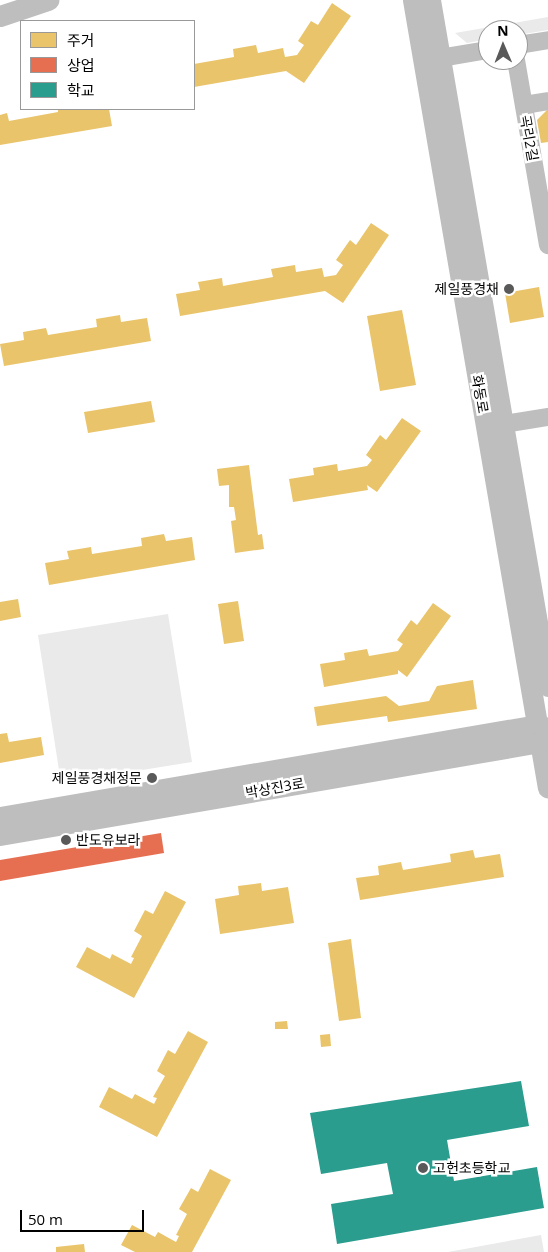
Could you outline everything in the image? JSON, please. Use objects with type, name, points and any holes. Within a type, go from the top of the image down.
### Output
[{"type":"street","points":[[0,16],[48,0]]},
{"type":"street","name":"화동로","points":[[413,0],[495,426],[548,686]]},
{"type":"street","name":"화동로","points":[[430,0],[543,733],[548,788]]},
{"type":"street","points":[[528,43],[548,40]]},
{"type":"street","points":[[440,58],[478,52]]},
{"type":"street","name":"곡리2길","points":[[518,70],[548,245]]},
{"type":"street","points":[[524,105],[548,101]]},
{"type":"street","points":[[495,426],[548,417]]},
{"type":"street","name":"박상진3로","points":[[0,818],[543,733]]},
{"type":"street","name":"박상진3로","points":[[0,835],[543,733]]},
{"type":"shaded area","points":[[548,17],[548,30],[528,33],[528,20]]},
{"type":"shaded area","points":[[478,29],[478,41],[467,43],[455,33]]},
{"type":"shaded area","points":[[168,614],[192,762],[61,783],[38,635]]},
{"type":"shaded area","points":[[541,1235],[544,1252],[448,1252]]},
{"type":"building: 주거","points":[[332,3],[351,16],[304,83],[286,71],[195,87],[195,64],[234,57],[233,49],[256,45],[258,53],[283,48],[285,57],[297,55],[304,45],[298,41],[311,21],[318,25]]},
{"type":"building: 주거","points":[[548,109],[548,142],[541,143],[537,120]]},
{"type":"building: 주거","points":[[58,110],[109,110],[112,126],[0,145],[0,115],[7,113],[9,121],[58,112]]},
{"type":"building: 주거","points":[[371,223],[389,235],[343,303],[325,291],[180,316],[176,294],[200,290],[198,282],[222,278],[223,286],[273,277],[271,269],[295,265],[296,272],[322,268],[324,277],[336,275],[343,265],[336,260],[350,240],[356,245]]},
{"type":"building: 주거","points":[[539,287],[544,317],[510,323],[505,293]]},
{"type":"building: 주거","points":[[402,310],[416,385],[380,391],[367,316]]},
{"type":"building: 주거","points":[[120,315],[121,322],[147,318],[151,341],[4,366],[0,344],[24,340],[23,332],[46,328],[48,335],[97,327],[96,319]]},
{"type":"building: 주거","points":[[151,401],[155,422],[88,433],[84,412]]},
{"type":"building: 주거","points":[[402,418],[421,431],[377,492],[367,485],[368,490],[293,502],[289,479],[314,475],[313,468],[337,464],[338,471],[367,466],[372,460],[366,455],[380,435],[386,440]]},
{"type":"building: 주거","points":[[249,465],[258,535],[262,534],[264,549],[235,553],[231,521],[236,520],[234,507],[229,507],[229,485],[219,486],[217,469]]},
{"type":"building: 주거","points":[[164,534],[166,541],[192,537],[195,560],[49,585],[45,563],[69,559],[67,551],[91,547],[92,554],[142,546],[141,538]]},
{"type":"building: 주거","points":[[18,599],[21,617],[0,621],[0,602]]},
{"type":"building: 주거","points":[[238,601],[244,641],[224,644],[218,604]]},
{"type":"building: 주거","points":[[433,603],[451,616],[407,677],[398,670],[398,674],[324,687],[320,664],[345,660],[344,653],[367,649],[369,656],[398,651],[403,644],[397,640],[411,620],[417,625]]},
{"type":"building: 주거","points":[[473,680],[477,709],[388,722],[387,716],[317,726],[314,707],[386,696],[399,706],[429,701],[437,686]]},
{"type":"building: 주거","points":[[7,733],[9,742],[41,737],[44,755],[0,763],[0,734]]},
{"type":"building: 주거","points":[[473,850],[475,858],[500,854],[504,877],[360,900],[356,878],[379,875],[378,866],[401,862],[403,870],[451,862],[450,854]]},
{"type":"building: 주거","points":[[261,883],[262,891],[288,887],[294,923],[220,934],[215,899],[239,895],[238,886]]},
{"type":"building: 주거","points":[[165,891],[186,902],[134,998],[76,967],[87,947],[110,959],[112,954],[131,964],[134,958],[131,957],[142,936],[134,931],[145,910],[153,914]]},
{"type":"building: 주거","points":[[351,939],[361,1018],[339,1021],[328,943]]},
{"type":"building: 주거","points":[[287,1021],[288,1029],[275,1029],[275,1022]]},
{"type":"building: 주거","points":[[188,1031],[208,1042],[157,1137],[99,1107],[109,1087],[132,1099],[135,1094],[154,1104],[157,1098],[153,1097],[165,1076],[157,1071],[168,1050],[175,1054]]},
{"type":"building: 주거","points":[[330,1034],[331,1046],[321,1047],[320,1035]]},
{"type":"building: 주거","points":[[210,1169],[231,1180],[192,1252],[135,1252],[121,1245],[132,1225],[155,1237],[158,1232],[176,1242],[179,1236],[176,1235],[187,1214],[179,1209],[191,1188],[198,1192]]},
{"type":"building: 주거","points":[[84,1244],[85,1252],[56,1252],[56,1247]]},
{"type":"building: 상업","points":[[161,833],[164,853],[0,881],[0,860]]},
{"type":"building: 학교","points":[[521,1081],[529,1126],[447,1140],[454,1181],[537,1167],[544,1208],[337,1244],[331,1204],[393,1194],[387,1163],[321,1174],[310,1113]]},
{"type":"place","name":"제일풍경채","points":[[509,289]]},
{"type":"place","name":"제일풍경채정문","points":[[152,778]]},
{"type":"place","name":"반도유보라","points":[[66,840]]},
{"type":"place","name":"고헌초등학교","points":[[423,1168]]}]
